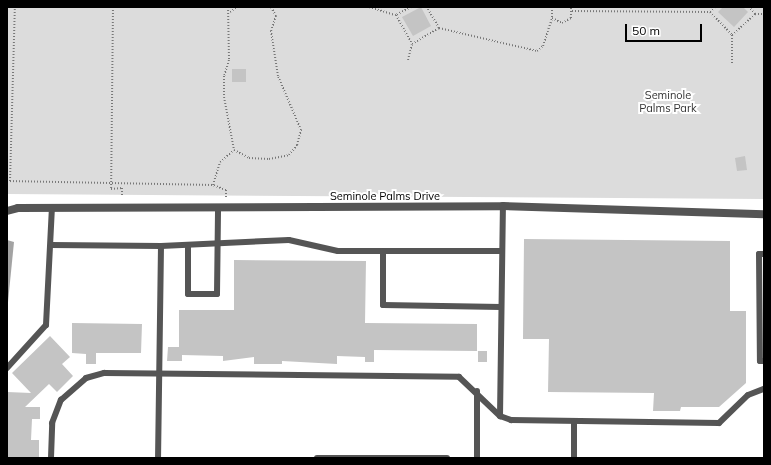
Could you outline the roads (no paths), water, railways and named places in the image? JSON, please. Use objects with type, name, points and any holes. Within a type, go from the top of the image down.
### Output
[{"type":"street","name":"Seminole Palms Drive","points":[[7,211],[52,208],[503,206],[764,214]]},
{"type":"lane","points":[[500,416],[503,206]]},
{"type":"lane","points":[[7,368],[46,325],[52,208]]},
{"type":"lane","points":[[188,246],[188,294],[217,294],[218,208]]},
{"type":"lane","points":[[51,245],[218,246],[289,240],[338,251],[502,251]]},
{"type":"lane","points":[[158,458],[161,246]]},
{"type":"lane","points":[[383,251],[383,305],[501,307]]},
{"type":"lane","points":[[764,254],[759,254],[760,361],[764,361]]},
{"type":"lane","points":[[51,458],[55,412],[81,381],[104,373],[459,376],[477,391],[500,416],[511,420],[719,423],[748,394],[764,389]]},
{"type":"lane","points":[[477,391],[477,458]]},
{"type":"lane","points":[[574,421],[574,458]]},
{"type":"lane","points":[[317,458],[447,458]]},
{"type":"park label","name":"Seminole Palms Park","points":[[668,102]]}]
